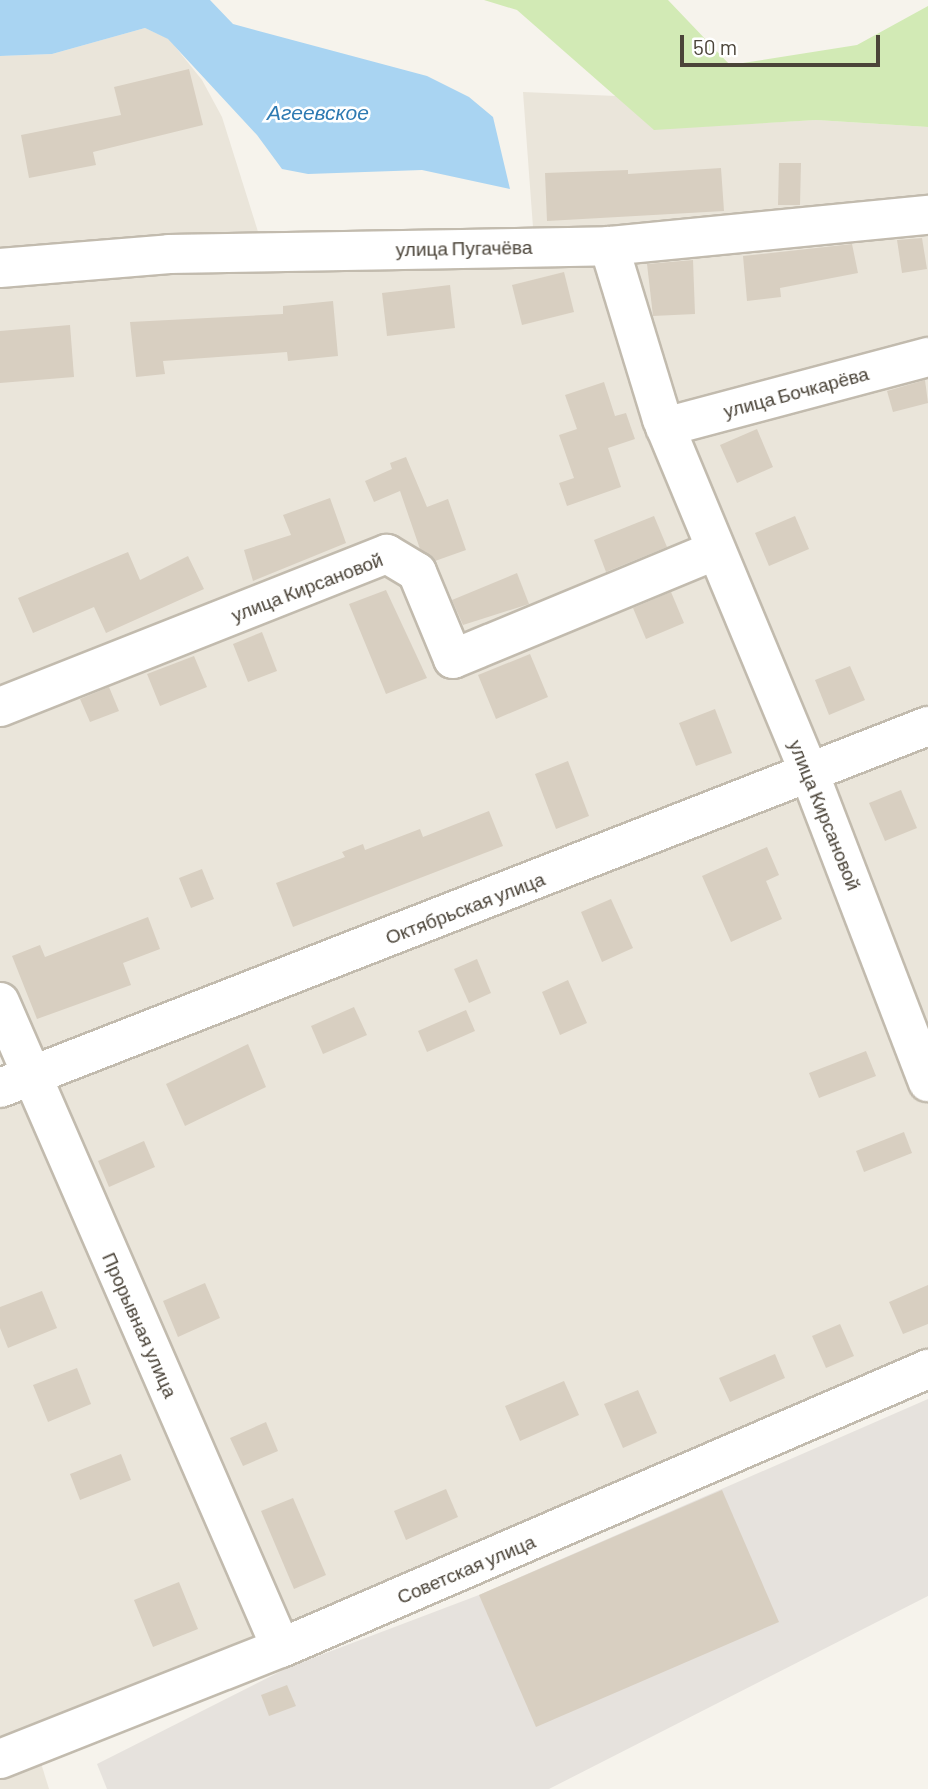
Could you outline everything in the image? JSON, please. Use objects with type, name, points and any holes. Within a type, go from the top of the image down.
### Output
[{"type":"street","name":"улица Пугачёва","points":[[0,268],[169,254],[608,246],[928,215]]},
{"type":"street","name":"улица Кирсановой","points":[[608,246],[665,427],[714,551],[810,775],[928,1082]]},
{"type":"street","name":"улица Бочкарёва","points":[[665,427],[928,357]]},
{"type":"street","name":"улица Кирсановой","points":[[0,707],[387,554],[417,572],[453,659],[714,551]]},
{"type":"street","name":"Октябрьская улица","points":[[15,1082],[810,775],[928,726]]},
{"type":"street","name":"Прорывная улица","points":[[0,1002],[15,1082],[281,1648]]},
{"type":"street","name":"Советская улица","points":[[0,1759],[281,1648],[928,1369]]},
{"type":"shaded area","points":[[145,28],[169,39],[202,80],[222,117],[260,238],[0,259],[0,56],[52,54]]},
{"type":"shaded area","points":[[523,92],[616,96],[654,129],[816,120],[928,127],[928,209],[534,241]]},
{"type":"shaded area","points":[[928,220],[928,353],[667,422],[616,250]]},
{"type":"shaded area","points":[[604,251],[708,550],[455,654],[387,549],[0,702],[0,278]]},
{"type":"shaded area","points":[[928,360],[928,720],[813,769],[669,428]]},
{"type":"shaded area","points":[[711,558],[804,772],[33,1070],[0,989],[0,711],[387,560],[451,667]]},
{"type":"shaded area","points":[[928,731],[928,1063],[818,776]]},
{"type":"shaded area","points":[[807,783],[928,1102],[928,1359],[285,1640],[39,1081]]},
{"type":"shaded area","points":[[29,1086],[274,1644],[0,1752],[0,1097]]},
{"type":"shaded area","points":[[928,1399],[928,1596],[549,1789],[107,1789],[97,1764],[289,1667],[479,1595]]},
{"type":"shaded area","points":[[40,1760],[49,1789],[0,1789],[0,1775]]},
{"type":"green space","points":[[484,0],[668,0],[730,65],[857,45],[928,6],[928,127],[816,120],[654,130],[517,10]]},
{"type":"water","name":"Агеевское","points":[[0,0],[210,0],[233,24],[427,76],[469,97],[493,117],[510,189],[422,170],[308,174],[282,169],[257,135],[168,39],[145,28],[52,54],[0,56]]},
{"type":"building","points":[[189,69],[203,125],[93,152],[96,165],[29,178],[21,135],[121,115],[114,87]]},
{"type":"building","points":[[779,163],[801,163],[800,205],[778,205]]},
{"type":"building","points":[[721,168],[724,211],[547,221],[545,173],[628,170],[628,174]]},
{"type":"building","points":[[922,238],[927,269],[902,273],[897,240]]},
{"type":"building","points":[[852,244],[858,273],[780,288],[781,297],[747,301],[743,256]]},
{"type":"building","points":[[693,260],[695,314],[653,316],[647,264]]},
{"type":"building","points":[[564,272],[574,312],[522,325],[512,285]]},
{"type":"building","points":[[450,285],[455,328],[387,336],[382,293]]},
{"type":"building","points":[[333,301],[338,356],[288,361],[287,352],[163,361],[165,374],[136,377],[130,322],[283,314],[283,306]]},
{"type":"building","points":[[70,325],[74,377],[0,383],[0,331]]},
{"type":"building","points":[[925,380],[928,403],[893,412],[887,391]]},
{"type":"building","points":[[604,382],[615,416],[626,413],[635,439],[608,448],[621,487],[567,506],[559,483],[574,478],[559,435],[577,429],[565,395]]},
{"type":"building","points":[[757,429],[773,467],[737,483],[720,445]]},
{"type":"building","points":[[406,457],[427,507],[448,499],[466,550],[435,561],[420,549],[400,491],[374,502],[365,481],[392,469],[390,463]]},
{"type":"building","points":[[330,498],[346,543],[253,581],[244,550],[291,535],[283,515]]},
{"type":"building","points":[[654,516],[667,547],[606,572],[594,540]]},
{"type":"building","points":[[795,516],[809,549],[769,566],[755,533]]},
{"type":"building","points":[[128,552],[140,580],[188,556],[204,589],[106,633],[94,607],[33,633],[18,598]]},
{"type":"building","points":[[517,573],[529,604],[463,625],[452,600]]},
{"type":"building","points":[[386,590],[427,678],[386,694],[349,604]]},
{"type":"building","points":[[671,592],[684,623],[646,639],[633,608]]},
{"type":"building","points":[[262,632],[277,671],[248,682],[233,644]]},
{"type":"building","points":[[530,654],[548,697],[496,719],[478,675]]},
{"type":"building","points":[[194,656],[207,687],[160,706],[147,674]]},
{"type":"building","points":[[850,666],[865,700],[829,715],[815,680]]},
{"type":"building","points":[[109,687],[119,711],[90,722],[80,699]]},
{"type":"building","points":[[715,709],[732,753],[696,766],[679,723]]},
{"type":"building","points":[[568,761],[589,816],[556,829],[535,774]]},
{"type":"building","points":[[901,790],[917,828],[885,841],[869,803]]},
{"type":"building","points":[[489,811],[503,846],[293,927],[276,883],[345,857],[342,852],[363,844],[365,850],[420,829],[423,837]]},
{"type":"building","points":[[767,847],[779,875],[766,881],[782,919],[731,942],[702,876]]},
{"type":"building","points":[[202,869],[214,899],[191,908],[179,878]]},
{"type":"building","points":[[611,899],[633,948],[602,962],[581,912]]},
{"type":"building","points":[[148,917],[160,949],[123,963],[131,985],[37,1019],[12,956],[40,945],[45,957]]},
{"type":"building","points":[[477,959],[491,993],[469,1003],[454,969]]},
{"type":"building","points":[[568,980],[587,1023],[560,1035],[542,992]]},
{"type":"building","points":[[354,1007],[367,1035],[323,1054],[311,1026]]},
{"type":"building","points":[[466,1010],[475,1031],[427,1052],[418,1031]]},
{"type":"building","points":[[248,1044],[266,1087],[185,1126],[166,1084]]},
{"type":"building","points":[[866,1051],[876,1076],[819,1098],[809,1073]]},
{"type":"building","points":[[904,1132],[912,1153],[864,1172],[856,1151]]},
{"type":"building","points":[[144,1141],[155,1167],[109,1187],[98,1161]]},
{"type":"building","points":[[205,1283],[220,1318],[178,1337],[163,1301]]},
{"type":"building","points":[[928,1285],[928,1324],[903,1334],[889,1302]]},
{"type":"building","points":[[42,1291],[57,1328],[8,1348],[0,1328],[0,1307]]},
{"type":"building","points":[[840,1324],[854,1356],[826,1368],[812,1336]]},
{"type":"building","points":[[775,1354],[785,1378],[730,1402],[719,1378]]},
{"type":"building","points":[[77,1368],[91,1404],[48,1422],[33,1385]]},
{"type":"building","points":[[564,1381],[579,1415],[520,1441],[505,1406]]},
{"type":"building","points":[[638,1390],[657,1433],[623,1448],[604,1404]]},
{"type":"building","points":[[266,1422],[278,1451],[243,1466],[230,1438]]},
{"type":"building","points":[[121,1454],[131,1480],[80,1500],[70,1474]]},
{"type":"building","points":[[446,1489],[458,1517],[406,1540],[394,1511]]},
{"type":"building","points":[[722,1490],[779,1622],[536,1727],[479,1595]]},
{"type":"building","points":[[293,1498],[326,1575],[294,1589],[261,1511]]},
{"type":"building","points":[[179,1582],[198,1629],[153,1647],[134,1600]]},
{"type":"building","points":[[287,1685],[296,1706],[269,1716],[261,1695]]}]
